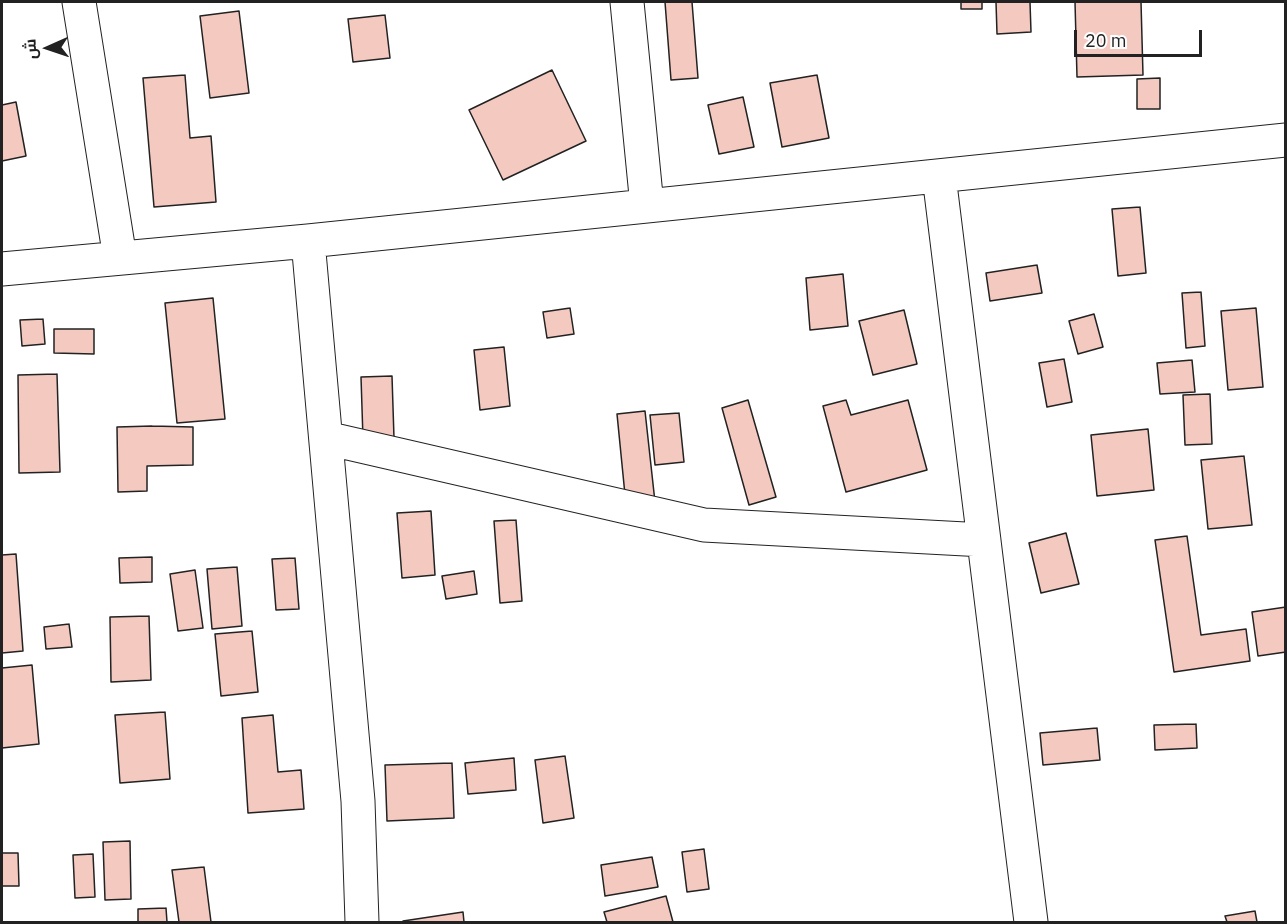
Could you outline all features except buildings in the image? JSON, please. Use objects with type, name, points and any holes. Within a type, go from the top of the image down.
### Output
[{"type":"street","points":[[79,2],[120,258]]},
{"type":"street","points":[[627,2],[647,206]]},
{"type":"street","points":[[2,269],[308,241],[1286,140]]},
{"type":"street","points":[[939,176],[1031,922]]},
{"type":"street","points":[[308,241],[358,801],[362,922]]},
{"type":"street","points":[[326,438],[704,525],[984,540]]}]
